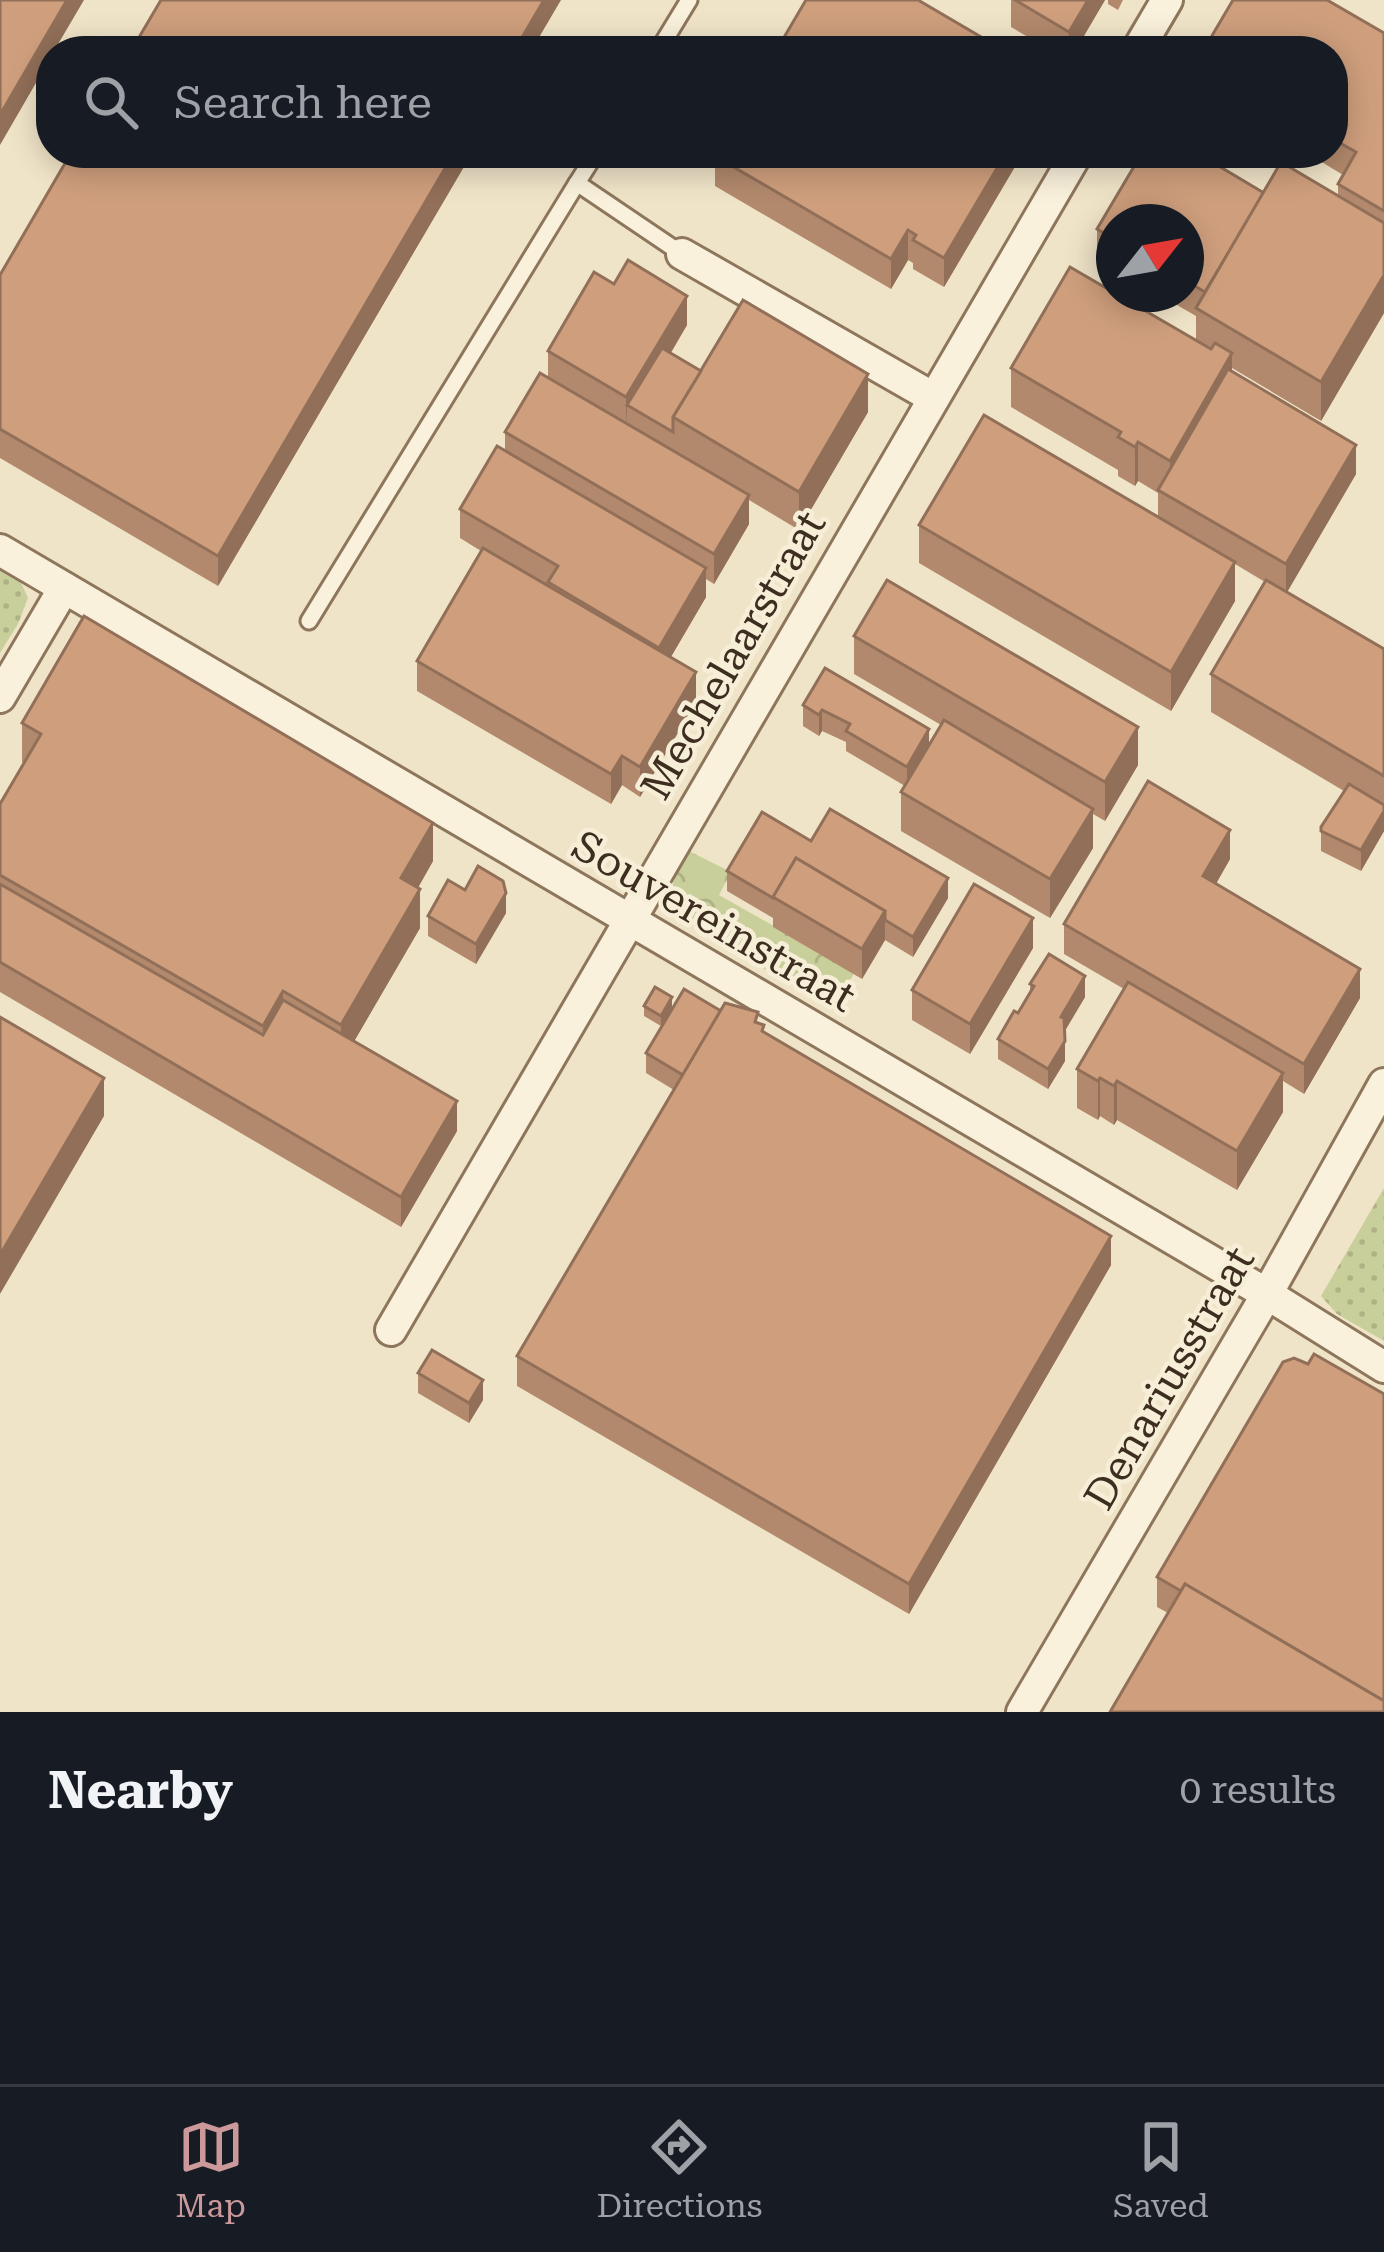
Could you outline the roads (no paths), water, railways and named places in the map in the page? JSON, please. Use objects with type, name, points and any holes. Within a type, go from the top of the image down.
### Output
[{"type":"street","points":[[1146,36],[1167,0]]},
{"type":"street","name":"Mechelaarstraat","points":[[391,1330],[1067,168]]},
{"type":"street","points":[[682,254],[932,397]]},
{"type":"street","name":"Souvereinstraat","points":[[0,550],[1384,1367]]},
{"type":"street","points":[[0,697],[64,589]]},
{"type":"street","name":"Denariusstraat","points":[[1022,1712],[1384,1084]]},
{"type":"lane","points":[[667,36],[689,0]]},
{"type":"lane","points":[[309,621],[587,168]]},
{"type":"lane","points":[[578,183],[682,254]]}]
